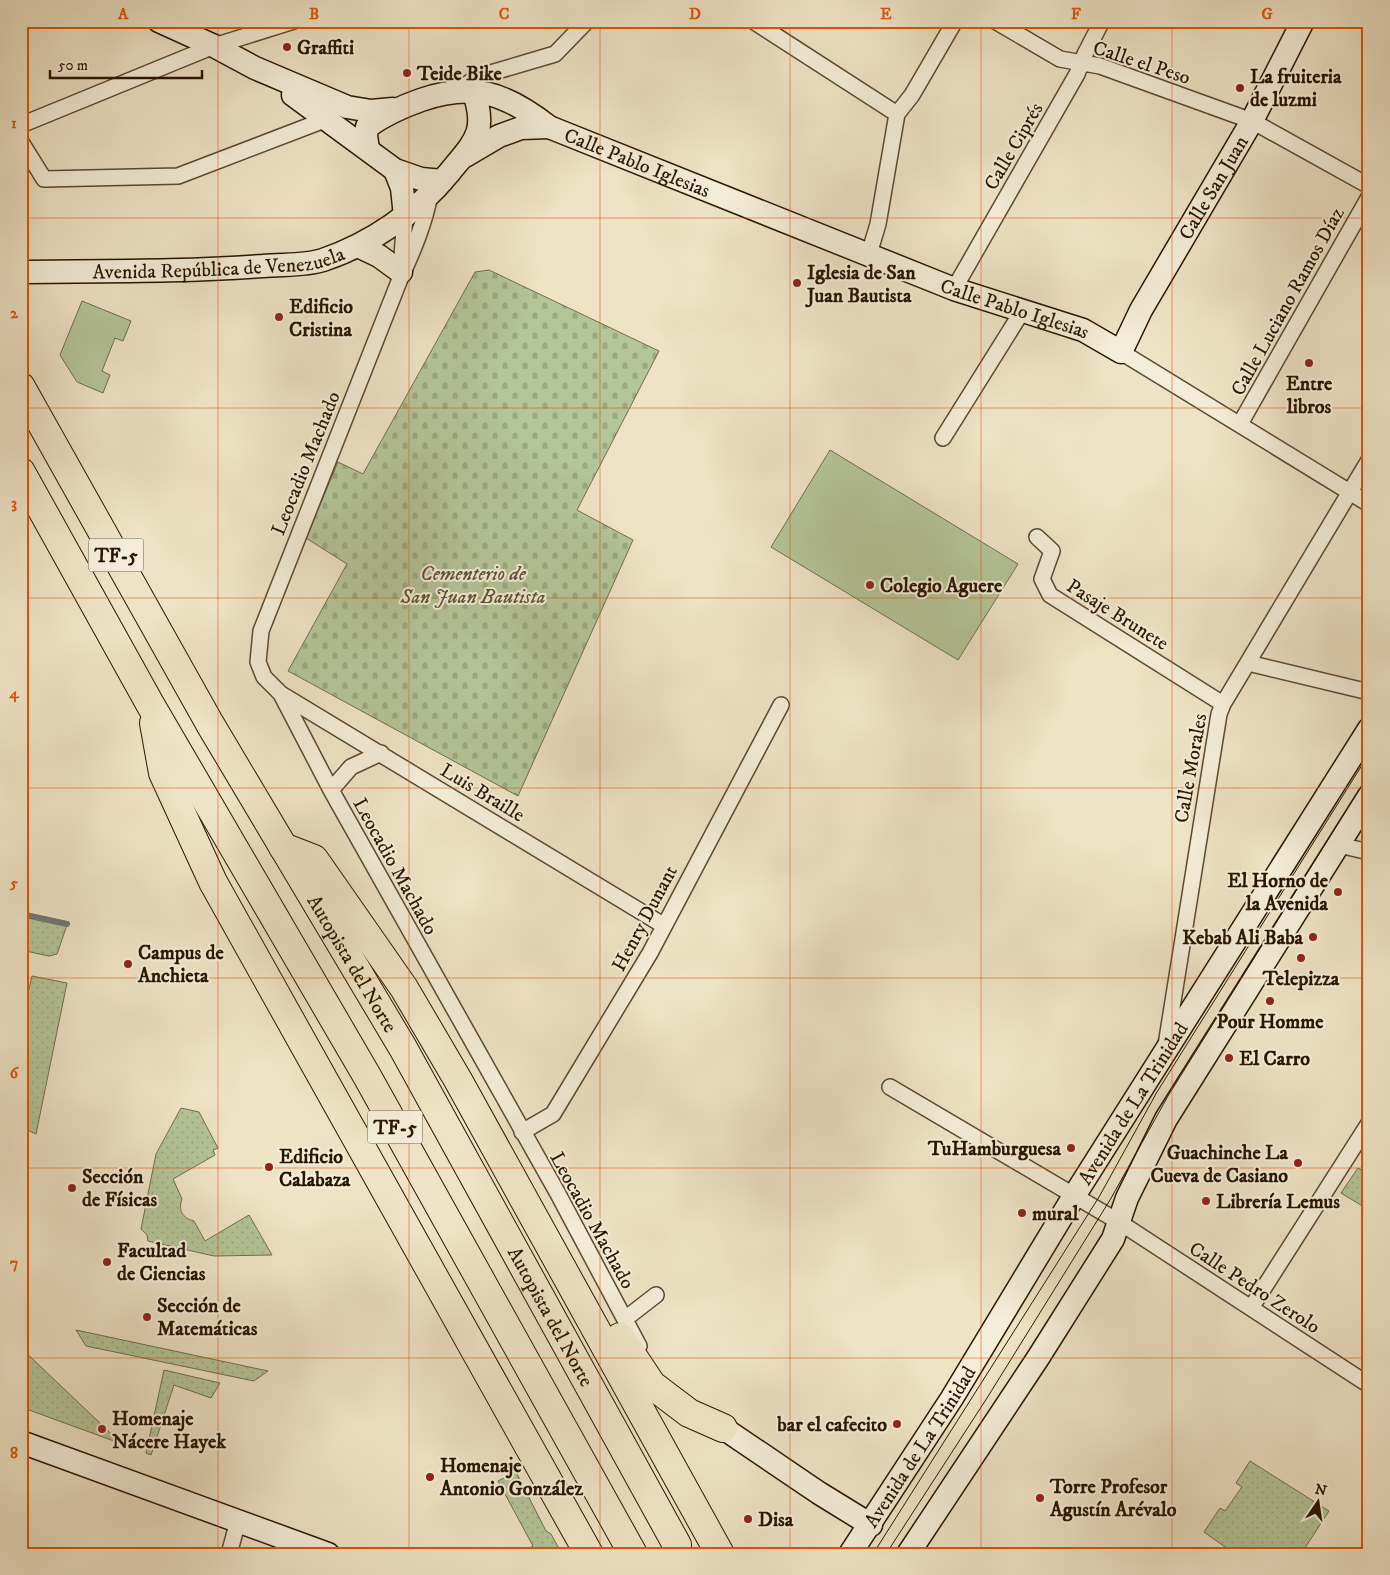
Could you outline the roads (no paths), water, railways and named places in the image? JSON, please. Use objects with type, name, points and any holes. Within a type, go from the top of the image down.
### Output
[{"type":"highway","name":"Autopista del Norte","points":[[21,387],[210,724],[403,1048],[677,1545]]},
{"type":"highway","name":"TF-5","points":[[21,472],[150,704],[367,1076],[633,1554]]},
{"type":"highway","points":[[150,704],[163,773],[213,882],[582,1546]]},
{"type":"highway","points":[[283,847],[314,859],[404,988],[458,1080],[720,1554]]},
{"type":"highway","points":[[458,1080],[652,1386],[690,1413],[723,1428]]},
{"type":"street","points":[[21,124],[214,46],[294,21]]},
{"type":"street","points":[[161,22],[214,46],[255,68],[347,107],[371,111],[394,109],[444,92],[466,90],[477,77],[555,54],[587,21]]},
{"type":"street","points":[[753,21],[897,114]]},
{"type":"street","points":[[868,254],[878,224],[897,114],[912,95],[955,21]]},
{"type":"street","name":"Calle el Peso","points":[[996,21],[1060,59],[1100,66],[1252,121],[1369,186]]},
{"type":"street","name":"Calle Ciprés","points":[[954,289],[1077,74],[1102,21]]},
{"type":"street","name":"Calle San Juan","points":[[1122,352],[1141,310],[1252,121],[1303,21]]},
{"type":"street","points":[[255,68],[395,170],[421,179],[436,188]]},
{"type":"street","name":"Calle Pablo Iglesias","points":[[466,90],[510,102],[533,114],[548,126],[954,289],[1083,330],[1369,504]]},
{"type":"street","name":"Avenida República de Venezuela","points":[[21,272],[230,268],[321,261],[358,246],[404,216],[436,188],[477,136],[481,120],[480,109],[466,90]]},
{"type":"street","points":[[368,149],[367,127],[394,109]]},
{"type":"street","points":[[21,142],[44,179],[178,176],[327,119]]},
{"type":"street","points":[[460,159],[499,136],[521,128],[548,126]]},
{"type":"street","points":[[395,170],[402,188],[404,216]]},
{"type":"street","name":"Leocadio Machado","points":[[436,188],[417,244],[400,275],[261,631],[258,662],[264,678],[281,694],[331,790],[522,1132],[558,1192],[642,1352],[662,1380],[723,1428]]},
{"type":"street","name":"Calle Luciano Ramos Díaz","points":[[1240,424],[1369,196]]},
{"type":"street","name":"Leocadio Machado","points":[[400,275],[404,216]]},
{"type":"street","points":[[358,246],[378,256],[400,275]]},
{"type":"street","points":[[943,438],[1022,310]]},
{"type":"street","name":"Calle Morales","points":[[1164,1054],[1201,819],[1223,704],[1369,460]]},
{"type":"street","name":"Pasaje Brunete","points":[[1036,537],[1052,552],[1042,579],[1050,595],[1223,704]]},
{"type":"street","points":[[1248,663],[1369,692]]},
{"type":"street","name":"Luis Braille","points":[[281,694],[663,925]]},
{"type":"street","name":"Henry Dunant","points":[[522,1132],[552,1114],[650,953],[663,925],[781,705]]},
{"type":"street","name":"Avenida de La Trinidad","points":[[850,1554],[871,1525],[952,1398],[1074,1196],[1369,729]]},
{"type":"street","points":[[331,790],[351,767],[381,753]]},
{"type":"street","name":"Avenida de La Trinidad","points":[[908,1554],[1038,1358],[1113,1239],[1110,1217],[1127,1198],[1166,1119],[1369,796]]},
{"type":"street","points":[[1339,845],[1369,852]]},
{"type":"street","name":"Calle Pedro Zerolo","points":[[890,1088],[1110,1217],[1369,1386]]},
{"type":"street","points":[[1251,1308],[1369,1123]]},
{"type":"street","points":[[625,1319],[656,1294]]},
{"type":"street","points":[[723,1428],[819,1493],[871,1525]]},
{"type":"street","points":[[21,1442],[328,1554]]},
{"type":"street","points":[[230,1554],[238,1521]]},
{"type":"waterway","points":[[21,914],[67,924]]},
{"type":"tram line","points":[[873,1554],[1099,1197],[1157,1092],[1369,754]]},
{"type":"tram line","points":[[886,1554],[987,1398],[1110,1200],[1168,1096],[1369,774]]},
{"type":"place","name":"Graffiti","points":[[287,47]]},
{"type":"place","name":"Teide Bike","points":[[407,73]]},
{"type":"place","name":"La fruiteria de luzmi","points":[[1240,88]]},
{"type":"place","name":"Iglesia de San Juan Bautista","points":[[797,283]]},
{"type":"place","name":"Edificio Cristina","points":[[279,317]]},
{"type":"place","name":"Entre libros","points":[[1309,363]]},
{"type":"place","name":"Colegio Aguere","points":[[870,585]]},
{"type":"place","name":"El Horno de la Avenida","points":[[1338,892]]},
{"type":"place","name":"Kebab Ali Baba","points":[[1313,937]]},
{"type":"place","name":"Telepizza","points":[[1301,958]]},
{"type":"place","name":"Campus de Anchieta","points":[[128,964]]},
{"type":"place","name":"Pour Homme","points":[[1270,1001]]},
{"type":"place","name":"El Carro","points":[[1229,1058]]},
{"type":"place","name":"TuHamburguesa","points":[[1071,1148]]},
{"type":"place","name":"Guachinche La Cueva de Casiano","points":[[1298,1163]]},
{"type":"place","name":"Edificio Calabaza","points":[[269,1167]]},
{"type":"place","name":"Sección de Físicas","points":[[72,1188]]},
{"type":"place","name":"Librería Lemus","points":[[1206,1201]]},
{"type":"place","name":"mural","points":[[1022,1213]]},
{"type":"place","name":"Facultad de Ciencias","points":[[107,1262]]},
{"type":"place","name":"Sección de Matemáticas","points":[[147,1317]]},
{"type":"place","name":"bar el cafecito","points":[[897,1424]]},
{"type":"place","name":"Homenaje Nácere Hayek","points":[[102,1429]]},
{"type":"place","name":"Homenaje Antonio González","points":[[430,1477]]},
{"type":"place","name":"Torre Profesor Agustín Arévalo","points":[[1040,1498]]},
{"type":"place","name":"Disa","points":[[748,1519]]},
{"type":"park label","name":"Cementerio de San Juan Bautista","points":[[473,584]]}]
